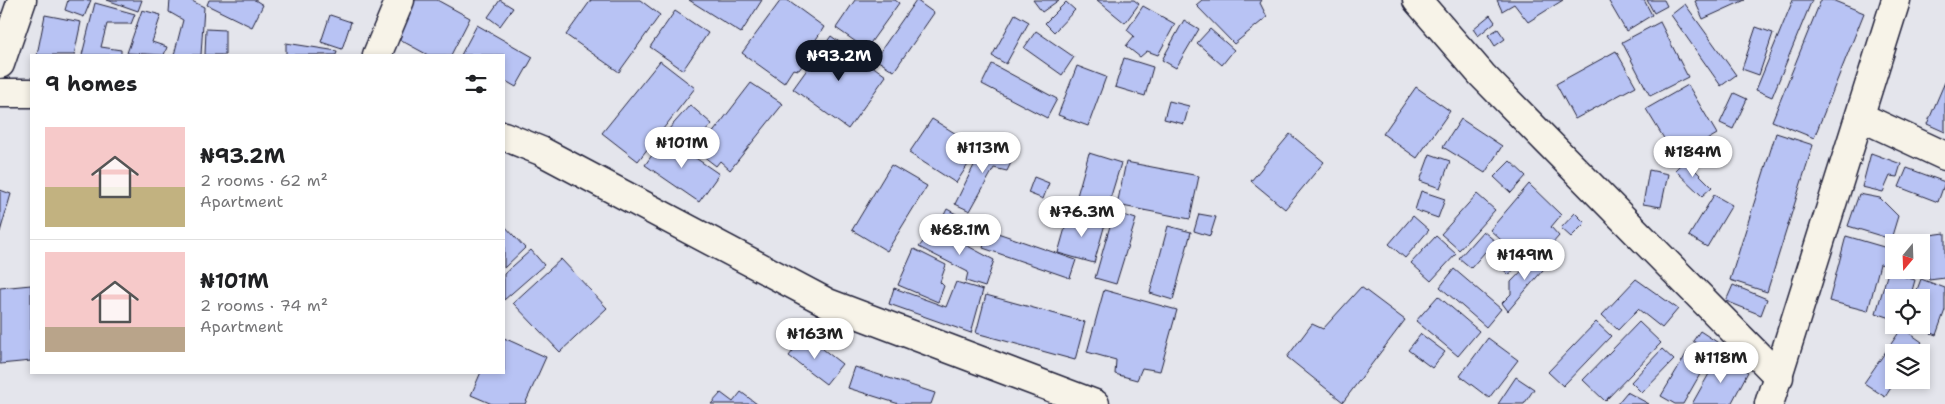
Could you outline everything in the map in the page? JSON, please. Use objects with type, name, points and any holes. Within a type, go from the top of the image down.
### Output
[{"type":"street","points":[[0,64],[22,0]]},
{"type":"street","points":[[377,54],[400,0]]},
{"type":"street","points":[[1417,0],[1482,75],[1779,376]]},
{"type":"street","points":[[1769,404],[1861,117],[1896,0]]},
{"type":"street","points":[[0,93],[30,93]]},
{"type":"street","points":[[1861,117],[1945,156]]},
{"type":"street","points":[[505,136],[541,151],[828,304],[1048,396],[1095,404]]},
{"type":"building","points":[[68,0],[91,0],[84,17],[65,10]]},
{"type":"building","points":[[107,0],[142,0],[138,11]]},
{"type":"building","points":[[170,0],[190,0],[204,7],[201,54],[174,54],[183,20],[169,12]]},
{"type":"building","points":[[209,0],[255,0],[263,5],[252,27],[207,5]]},
{"type":"building","points":[[412,0],[437,0],[470,18],[452,54],[426,54],[393,36]]},
{"type":"building","points":[[500,0],[513,8],[500,26],[488,17]]},
{"type":"building","points":[[591,0],[640,0],[660,15],[619,72],[566,35]]},
{"type":"building","points":[[689,0],[762,0],[741,33]]},
{"type":"building","points":[[781,0],[787,0],[824,27],[813,44],[814,50],[799,70],[793,69],[784,83],[742,53]]},
{"type":"building","points":[[855,0],[895,0],[899,3],[866,49],[836,28]]},
{"type":"building","points":[[916,0],[934,13],[894,71],[875,59]]},
{"type":"building","points":[[1033,0],[1059,0],[1042,12]]},
{"type":"building","points":[[1097,0],[1134,0],[1139,4],[1125,23]]},
{"type":"building","points":[[1202,0],[1262,0],[1260,3],[1267,17],[1234,44],[1196,5]]},
{"type":"building","points":[[1497,0],[1563,0],[1528,22],[1514,4],[1502,11]]},
{"type":"building","points":[[1608,0],[1644,0],[1652,15],[1626,31]]},
{"type":"building","points":[[1647,0],[1664,0],[1667,6],[1654,13]]},
{"type":"building","points":[[1745,0],[1703,19],[1695,1]]},
{"type":"building","points":[[1793,0],[1812,0],[1772,97],[1756,90]]},
{"type":"building","points":[[1821,0],[1832,0],[1864,13],[1814,138],[1772,121]]},
{"type":"building","points":[[1066,2],[1075,10],[1054,32],[1045,23]]},
{"type":"building","points":[[95,3],[135,14],[131,24],[107,24],[101,47],[121,50],[121,54],[82,54]]},
{"type":"building","points":[[1685,4],[1736,75],[1721,86],[1671,15]]},
{"type":"building","points":[[1143,6],[1175,24],[1158,55],[1147,51],[1140,57],[1126,46],[1134,36],[1127,30]]},
{"type":"building","points":[[142,10],[161,15],[152,42],[167,47],[164,54],[127,53]]},
{"type":"building","points":[[675,11],[708,33],[683,70],[650,47]]},
{"type":"building","points":[[1015,14],[1029,22],[1006,64],[992,56]]},
{"type":"building","points":[[45,15],[81,22],[74,54],[37,54]]},
{"type":"building","points":[[330,15],[351,22],[342,49],[321,42]]},
{"type":"building","points":[[1490,15],[1495,22],[1478,36],[1473,29]]},
{"type":"building","points":[[1184,20],[1199,29],[1176,68],[1162,60]]},
{"type":"building","points":[[1660,22],[1688,77],[1650,96],[1622,42]]},
{"type":"building","points":[[477,25],[533,57],[516,87],[505,81],[505,54],[462,54]]},
{"type":"building","points":[[1756,27],[1773,33],[1759,75],[1742,69]]},
{"type":"building","points":[[206,29],[225,30],[225,54],[205,54]]},
{"type":"building","points":[[1210,29],[1234,50],[1222,65],[1197,43]]},
{"type":"building","points":[[1498,29],[1505,39],[1495,46],[1488,35]]},
{"type":"building","points":[[1036,31],[1074,57],[1062,75],[1024,48]]},
{"type":"building","points":[[831,36],[886,76],[848,129],[793,89]]},
{"type":"building","points":[[286,43],[337,51],[336,54],[286,54]]},
{"type":"building","points":[[1616,51],[1636,86],[1575,119],[1556,84]]},
{"type":"building","points":[[1124,58],[1153,67],[1145,96],[1115,87]]},
{"type":"building","points":[[660,61],[695,88],[638,161],[602,133]]},
{"type":"building","points":[[992,64],[1057,99],[1047,118],[982,84]]},
{"type":"building","points":[[1077,66],[1106,77],[1088,126],[1058,115]]},
{"type":"building","points":[[1945,82],[1945,132],[1927,124]]},
{"type":"building","points":[[751,83],[783,104],[730,170],[720,161],[716,166],[698,152]]},
{"type":"building","points":[[1688,85],[1717,134],[1676,158],[1646,109]]},
{"type":"building","points":[[1416,87],[1450,111],[1417,158],[1383,134]]},
{"type":"building","points":[[1734,93],[1747,99],[1733,129],[1720,123]]},
{"type":"building","points":[[1169,101],[1189,106],[1184,124],[1164,119]]},
{"type":"building","points":[[690,105],[712,124],[690,149],[668,130]]},
{"type":"building","points":[[932,119],[979,148],[956,183],[909,153]]},
{"type":"building","points":[[1461,119],[1502,146],[1485,173],[1443,147]]},
{"type":"building","points":[[1776,133],[1813,145],[1767,292],[1730,280]]},
{"type":"building","points":[[1290,134],[1324,162],[1285,209],[1251,181]]},
{"type":"building","points":[[665,137],[719,174],[699,202],[645,165]]},
{"type":"building","points":[[984,145],[1016,152],[1007,171],[994,168],[970,211],[955,204]]},
{"type":"building","points":[[1089,153],[1121,163],[1104,219],[1073,210]]},
{"type":"building","points":[[1871,153],[1901,164],[1897,177],[1890,176],[1883,192],[1862,187]]},
{"type":"building","points":[[1430,154],[1450,161],[1440,188],[1420,181]]},
{"type":"building","points":[[1685,160],[1712,187],[1702,196],[1675,170]]},
{"type":"building","points":[[1510,161],[1526,176],[1511,193],[1494,177]]},
{"type":"building","points":[[1126,162],[1199,176],[1190,219],[1117,205]]},
{"type":"building","points":[[891,165],[927,186],[887,251],[852,230]]},
{"type":"building","points":[[1907,168],[1945,182],[1938,202],[1899,187]]},
{"type":"building","points":[[1649,170],[1668,174],[1661,207],[1643,204]]},
{"type":"building","points":[[1034,177],[1049,183],[1043,199],[1028,193]]},
{"type":"building","points":[[1529,184],[1561,215],[1551,227],[1559,236],[1545,252],[1536,248],[1523,260],[1490,230]]},
{"type":"building","points":[[0,190],[11,194],[0,232]]},
{"type":"building","points":[[1421,191],[1445,199],[1438,218],[1415,210]]},
{"type":"building","points":[[1477,194],[1495,210],[1459,250],[1441,234]]},
{"type":"building","points":[[1859,194],[1880,198],[1898,216],[1893,234],[1885,234],[1885,237],[1848,226]]},
{"type":"building","points":[[1714,195],[1732,205],[1707,247],[1689,236]]},
{"type":"building","points":[[947,209],[980,227],[972,242],[939,225]]},
{"type":"building","points":[[1114,212],[1136,219],[1116,284],[1095,278]]},
{"type":"building","points":[[1575,213],[1585,223],[1571,237],[1561,228]]},
{"type":"building","points":[[1069,214],[1105,224],[1094,263],[1058,253]]},
{"type":"building","points":[[1199,214],[1216,217],[1210,236],[1194,231]]},
{"type":"building","points":[[1413,216],[1429,230],[1405,258],[1389,244]]},
{"type":"building","points":[[505,226],[525,248],[505,267]]},
{"type":"building","points":[[1168,226],[1191,232],[1173,300],[1150,293]]},
{"type":"building","points":[[934,228],[994,260],[985,287],[966,281],[968,272],[919,247]]},
{"type":"building","points":[[989,230],[1076,260],[1070,278],[983,248]]},
{"type":"building","points":[[1483,231],[1520,262],[1509,275],[1485,252],[1471,268],[1459,258]]},
{"type":"building","points":[[1945,233],[1945,278],[1929,280],[1930,235]]},
{"type":"building","points":[[1436,236],[1456,254],[1431,281],[1411,263]]},
{"type":"building","points":[[1846,236],[1885,247],[1885,265],[1880,264],[1868,311],[1829,301]]},
{"type":"building","points":[[914,249],[946,265],[940,282],[944,286],[938,302],[898,285]]},
{"type":"building","points":[[531,250],[544,265],[505,299],[505,273]]},
{"type":"building","points":[[1537,255],[1548,264],[1508,311],[1502,303],[1511,294],[1511,282]]},
{"type":"building","points":[[561,259],[607,308],[560,352],[513,303]]},
{"type":"building","points":[[1454,269],[1501,309],[1486,327],[1440,287]]},
{"type":"building","points":[[1636,279],[1678,309],[1662,328],[1638,309],[1618,330],[1602,315]]},
{"type":"building","points":[[1886,279],[1915,280],[1912,289],[1885,289],[1885,316],[1876,313]]},
{"type":"building","points":[[1921,279],[1945,288],[1945,310],[1936,335],[1930,333],[1930,289],[1917,289]]},
{"type":"building","points":[[956,282],[983,290],[971,333],[889,304],[894,288],[946,307]]},
{"type":"building","points":[[30,285],[30,361],[0,364],[0,288]]},
{"type":"building","points":[[1733,285],[1767,299],[1761,315],[1726,301]]},
{"type":"building","points":[[1361,287],[1405,320],[1343,402],[1287,357],[1312,324],[1323,329]]},
{"type":"building","points":[[1104,290],[1177,310],[1160,371],[1142,368],[1137,380],[1115,374],[1116,360],[1087,352]]},
{"type":"building","points":[[986,295],[1085,322],[1075,360],[976,333]]},
{"type":"building","points":[[1438,296],[1479,331],[1458,356],[1416,321]]},
{"type":"building","points":[[1596,322],[1611,336],[1563,386],[1548,372]]},
{"type":"building","points":[[1639,322],[1661,343],[1605,401],[1583,380]]},
{"type":"building","points":[[1700,331],[1720,344],[1713,354],[1693,341]]},
{"type":"building","points":[[1421,334],[1445,352],[1432,368],[1408,350]]},
{"type":"building","points":[[1898,334],[1911,334],[1922,342],[1921,344],[1891,344]]},
{"type":"building","points":[[805,335],[842,364],[826,384],[789,356]]},
{"type":"building","points":[[505,338],[546,357],[525,404],[492,404],[471,395],[480,374],[505,374]]},
{"type":"building","points":[[1488,338],[1518,360],[1489,398],[1460,376]]},
{"type":"building","points":[[1662,349],[1674,360],[1642,393],[1631,382]]},
{"type":"building","points":[[1688,351],[1707,362],[1683,404],[1675,404],[1661,396]]},
{"type":"building","points":[[1885,353],[1885,389],[1890,389],[1885,397],[1864,383]]},
{"type":"building","points":[[1719,356],[1748,372],[1731,404],[1692,404]]},
{"type":"building","points":[[855,367],[935,393],[931,404],[899,404],[848,388]]},
{"type":"building","points":[[1516,377],[1534,389],[1524,404],[1498,404]]},
{"type":"building","points":[[741,392],[757,404],[711,404],[721,393],[733,402]]},
{"type":"building","points":[[1627,392],[1649,404],[1617,404]]}]
